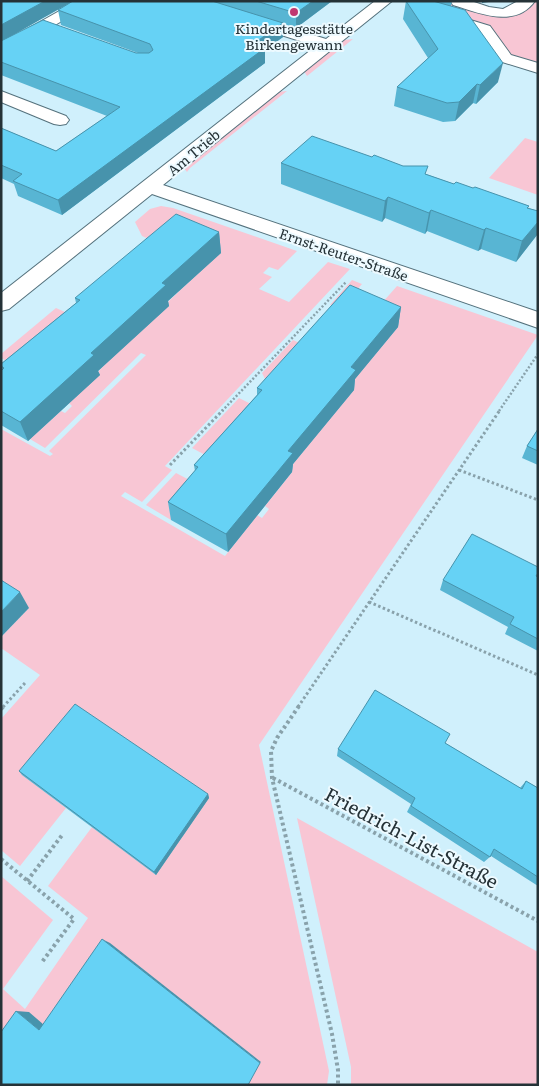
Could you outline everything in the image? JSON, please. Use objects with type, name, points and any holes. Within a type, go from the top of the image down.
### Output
[{"type":"street","points":[[1,50],[88,1]]},
{"type":"street","points":[[188,1],[328,45]]},
{"type":"street","points":[[454,1],[501,14],[518,11],[526,4]]},
{"type":"street","name":"Am Trieb","points":[[1,304],[328,45],[392,3]]},
{"type":"street","points":[[430,13],[485,29],[505,58],[538,68]]},
{"type":"street","points":[[44,26],[62,33]]},
{"type":"street","points":[[1,96],[60,120]]},
{"type":"street","name":"Ernst-Reuter-Straße","points":[[151,187],[538,320]]},
{"type":"path","points":[[170,465],[352,276]]},
{"type":"path","points":[[338,1085],[338,1070],[332,1034],[272,778],[271,751],[277,738],[538,354]]},
{"type":"path","points":[[459,470],[538,500]]},
{"type":"path","points":[[369,602],[538,675]]},
{"type":"path","points":[[1,709],[25,683]]},
{"type":"path","name":"Friedrich-List-Straße","points":[[272,778],[538,921]]},
{"type":"path","points":[[28,881],[64,834]]},
{"type":"path","points":[[1,859],[74,919],[42,962]]},
{"type":"shaded area","points":[[422,1],[466,1],[501,9],[514,6],[521,1],[538,1],[538,71],[503,60]]},
{"type":"shaded area","points":[[353,39],[307,76],[304,71],[344,40]]},
{"type":"shaded area","points":[[287,91],[187,172],[183,167],[277,92]]},
{"type":"shaded area","points":[[525,138],[538,142],[538,195],[489,178]]},
{"type":"shaded area","points":[[161,206],[173,208],[297,251],[278,270],[269,267],[263,273],[272,277],[259,289],[289,302],[328,262],[350,269],[165,466],[172,470],[142,502],[125,492],[121,496],[225,556],[257,515],[262,518],[269,509],[265,506],[292,472],[288,470],[353,390],[341,303],[330,305],[352,280],[362,284],[356,291],[382,303],[397,286],[538,335],[259,745],[329,1071],[327,1085],[248,1085],[51,1031],[1,1051],[1,876],[53,920],[3,989],[25,1009],[88,918],[48,886],[92,827],[156,874],[23,775],[66,808],[20,866],[1,850],[1,719],[40,675],[1,648],[1,637],[29,608],[1,589],[1,429],[50,456],[53,454],[49,451],[146,355],[141,353],[45,448],[30,439],[61,411],[65,413],[72,406],[69,403],[106,364],[220,253],[160,244],[142,236],[135,222],[150,209]]},
{"type":"shaded area","points":[[56,308],[65,312],[13,364],[1,358],[1,354]]},
{"type":"shaded area","points":[[293,340],[310,348],[265,379],[262,373]]},
{"type":"shaded area","points":[[239,398],[257,407],[213,459],[192,448]]},
{"type":"shaded area","points":[[176,473],[201,486],[171,520],[146,505]]},
{"type":"shaded area","points":[[297,818],[538,952],[538,1085],[351,1085],[351,1067]]},
{"type":"building","points":[[1,1],[45,1],[1,25]]},
{"type":"building","points":[[73,1],[212,1],[283,23],[253,44],[265,48],[58,200],[13,181],[22,174],[1,165],[1,128],[56,151],[120,107],[1,62],[1,41],[43,20],[136,53],[149,53],[153,50],[150,44],[58,10]]},
{"type":"building","points":[[256,1],[313,1],[296,13]]},
{"type":"building","points":[[406,1],[433,1],[465,10],[503,63],[480,85],[477,84],[459,102],[447,103],[397,87],[438,49]]},
{"type":"building","points":[[312,136],[403,166],[428,166],[425,174],[454,184],[456,182],[475,187],[529,206],[527,208],[538,211],[538,222],[522,241],[486,228],[484,230],[431,210],[429,213],[388,197],[385,201],[281,163]]},
{"type":"building","points":[[176,214],[219,232],[162,283],[166,285],[91,353],[94,355],[20,422],[1,411],[1,371],[4,368],[1,364],[80,300],[75,298]]},
{"type":"building","points":[[350,285],[401,307],[351,367],[356,370],[288,451],[293,453],[226,534],[168,502],[198,467],[194,465],[262,390],[257,388]]},
{"type":"building","points":[[538,429],[538,451],[527,446]]},
{"type":"building","points":[[472,534],[538,567],[536,576],[538,577],[538,639],[510,624],[514,617],[443,580]]},
{"type":"building","points":[[1,580],[20,592],[1,612]]},
{"type":"building","points":[[375,690],[450,734],[445,743],[522,789],[526,781],[538,788],[538,877],[494,849],[490,857],[411,806],[415,798],[338,749]]},
{"type":"building","points":[[75,704],[208,794],[154,872],[19,771]]},
{"type":"building","points":[[102,939],[260,1063],[248,1085],[1,1085],[1,1032],[16,1011],[39,1030]]},
{"type":"place","name":"Kindertagesstätte Birkengewann","points":[[294,12]]}]
